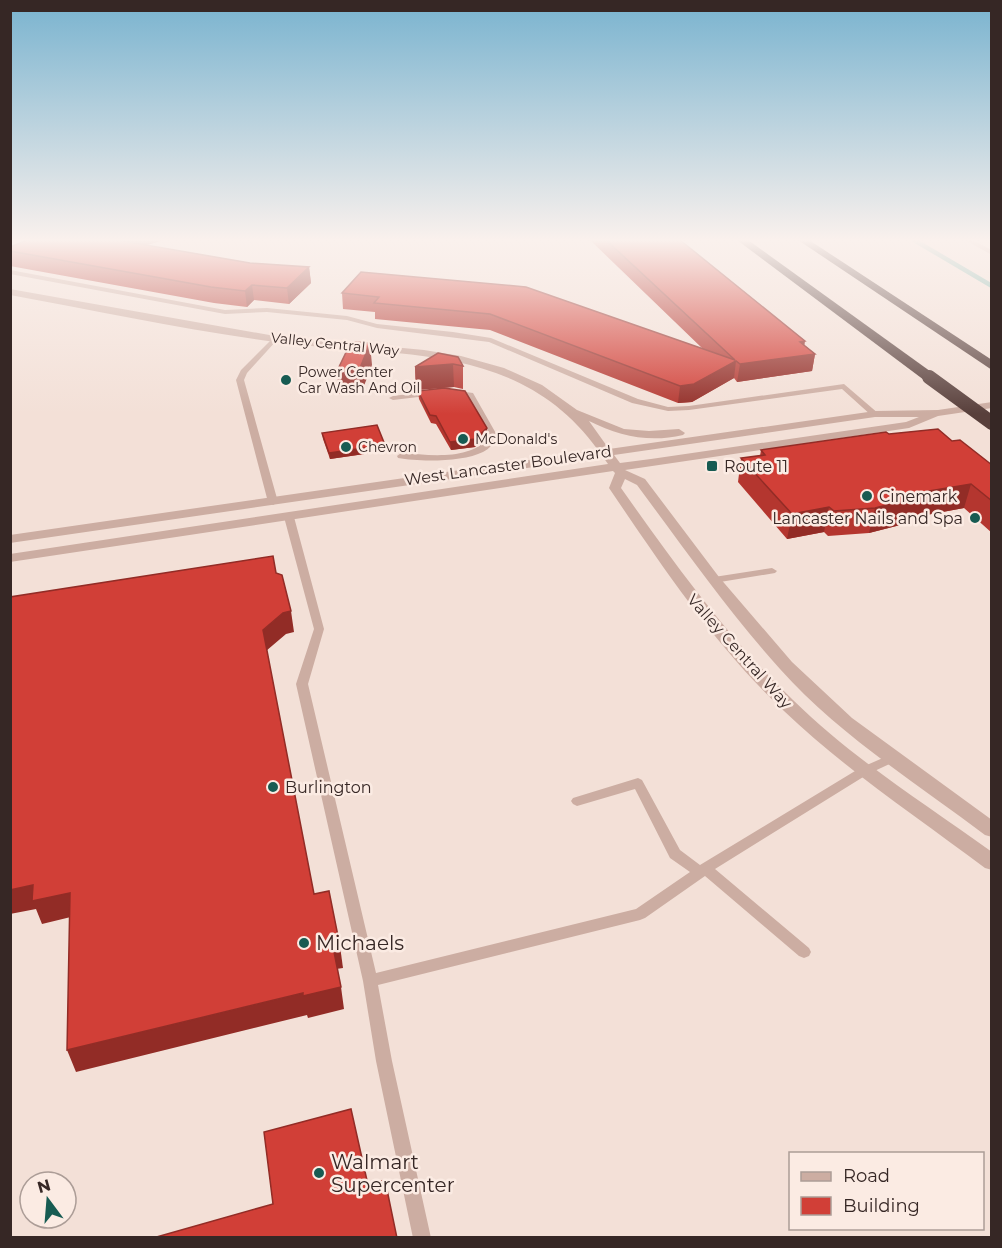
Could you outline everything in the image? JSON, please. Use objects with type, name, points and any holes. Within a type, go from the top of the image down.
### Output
[{"type":"highway","points":[[821,298],[992,423]]},
{"type":"highway","points":[[890,298],[992,366]]},
{"type":"street","name":"Valley Central Way","points":[[45,298],[275,339],[424,353],[461,359],[500,370],[538,387],[573,413],[608,453],[619,470],[641,482],[714,580],[786,666],[846,722],[992,830]]},
{"type":"street","name":"West Lancaster Boulevard","points":[[10,539],[875,414],[938,413],[992,405]]},
{"type":"street","points":[[573,413],[595,418],[619,431],[639,435],[725,427],[753,432]]},
{"type":"street","name":"West Lancaster Boulevard","points":[[10,558],[619,470],[909,425],[938,413]]},
{"type":"street","name":"Valley Central Way","points":[[619,470],[615,488],[684,587],[766,684],[816,731],[864,771],[992,863]]},
{"type":"lane","points":[[151,298],[225,312],[267,310],[347,318],[377,326],[453,333],[491,340],[651,406],[689,408],[844,386],[875,414]]},
{"type":"lane","points":[[273,502],[240,380],[244,372],[275,339]]},
{"type":"lane","points":[[393,398],[450,391],[465,393],[470,395],[494,437],[479,451],[429,458],[400,456]]},
{"type":"lane","points":[[289,517],[319,629],[302,684],[370,981],[384,1061],[422,1238]]},
{"type":"lane","points":[[714,580],[772,571]]},
{"type":"lane","points":[[370,981],[640,914],[702,870],[864,771],[892,758]]},
{"type":"lane","points":[[577,801],[638,783],[675,854],[702,870],[804,952]]},
{"type":"building","points":[[378,298],[558,298],[735,360],[669,298],[752,298],[805,341],[800,342],[815,354],[740,364],[736,361],[694,384],[680,386],[490,314],[374,303]]},
{"type":"building","points":[[351,342],[370,343],[360,368],[337,371]]},
{"type":"building","points":[[438,353],[458,357],[463,366],[453,364],[415,367]]},
{"type":"building","points":[[444,388],[465,391],[487,428],[475,439],[450,442],[436,416],[430,415],[418,391]]},
{"type":"building","points":[[377,425],[385,445],[329,453],[322,433]]},
{"type":"building","points":[[938,429],[952,441],[960,440],[992,465],[992,501],[971,484],[911,494],[915,498],[875,508],[834,511],[829,507],[792,514],[741,458],[765,455],[761,450],[886,432],[889,434]]},
{"type":"building","points":[[273,556],[276,573],[282,575],[291,611],[283,613],[263,630],[314,894],[329,891],[340,946],[333,947],[341,987],[303,996],[303,993],[67,1050],[70,893],[32,901],[33,885],[10,890],[10,597]]},
{"type":"building","name":"Walmart Supercenter","points":[[351,1109],[368,1185],[385,1180],[397,1238],[153,1238],[273,1204],[264,1132]]},
{"type":"place","name":"Power Center Car Wash And Oil","points":[[286,380]]},
{"type":"place","name":"McDonald's","points":[[463,439]]},
{"type":"place","name":"Chevron","points":[[346,447]]},
{"type":"place","name":"Route 11","points":[[712,466]]},
{"type":"place","name":"Cinemark","points":[[867,496]]},
{"type":"place","name":"Lancaster Nails and Spa","points":[[975,518]]},
{"type":"place","name":"Burlington","points":[[273,787]]},
{"type":"place","name":"Michaels","points":[[304,943]]},
{"type":"place","name":"Walmart Supercenter","points":[[319,1173]]}]
